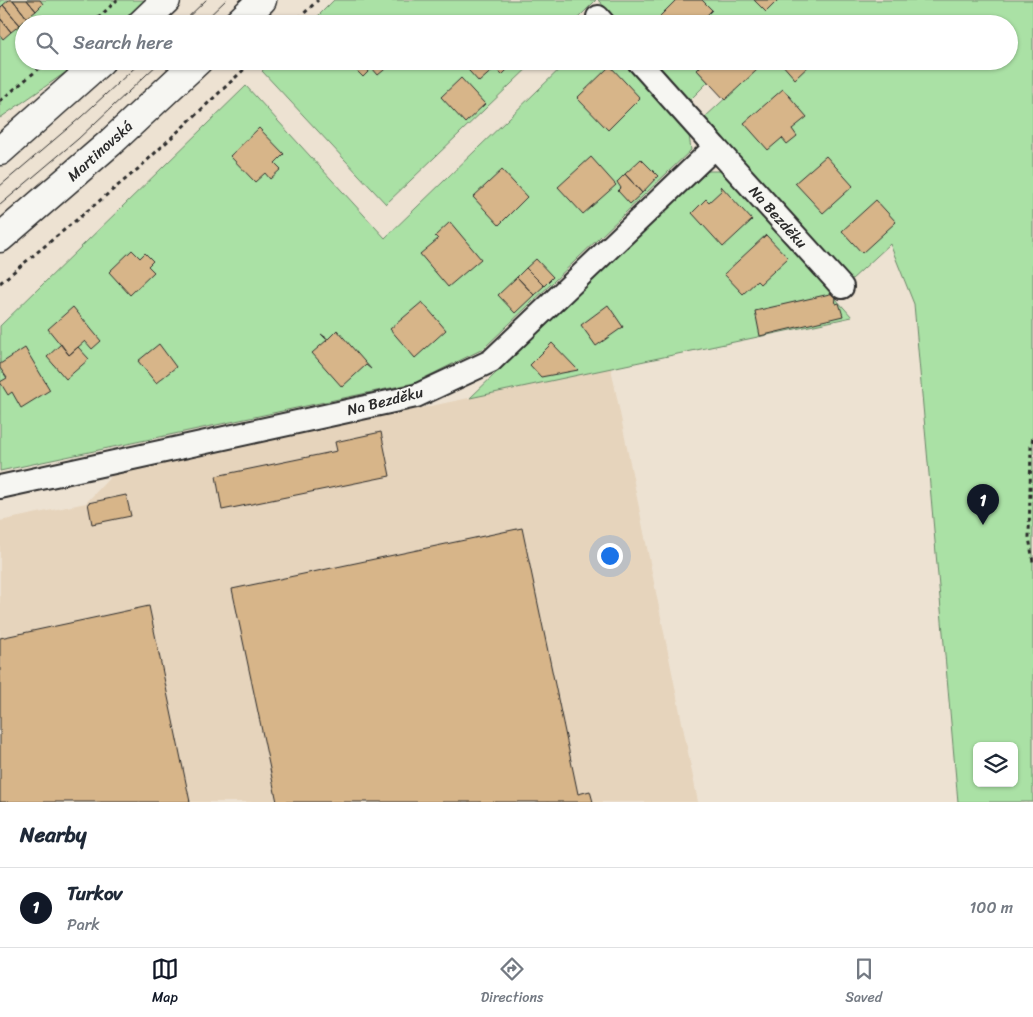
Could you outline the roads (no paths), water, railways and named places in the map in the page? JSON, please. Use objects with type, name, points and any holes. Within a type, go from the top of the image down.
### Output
[{"type":"street","points":[[150,15],[166,0]]},
{"type":"street","points":[[247,15],[262,0]]},
{"type":"street","points":[[0,151],[91,70]]},
{"type":"street","name":"Martinovská","points":[[0,238],[110,143],[188,70]]},
{"type":"street","name":"Na Bezděku","points":[[646,70],[842,287]]},
{"type":"street","name":"Na Bezděku","points":[[0,487],[416,396],[490,362],[715,147]]},
{"type":"tram line","points":[[190,15],[206,0]]},
{"type":"tram line","points":[[210,15],[226,0]]},
{"type":"tram line","points":[[0,186],[81,117],[132,70]]},
{"type":"tram line","points":[[0,205],[78,139],[151,70]]},
{"type":"place","name":"Turkov","points":[[983,525]]}]
